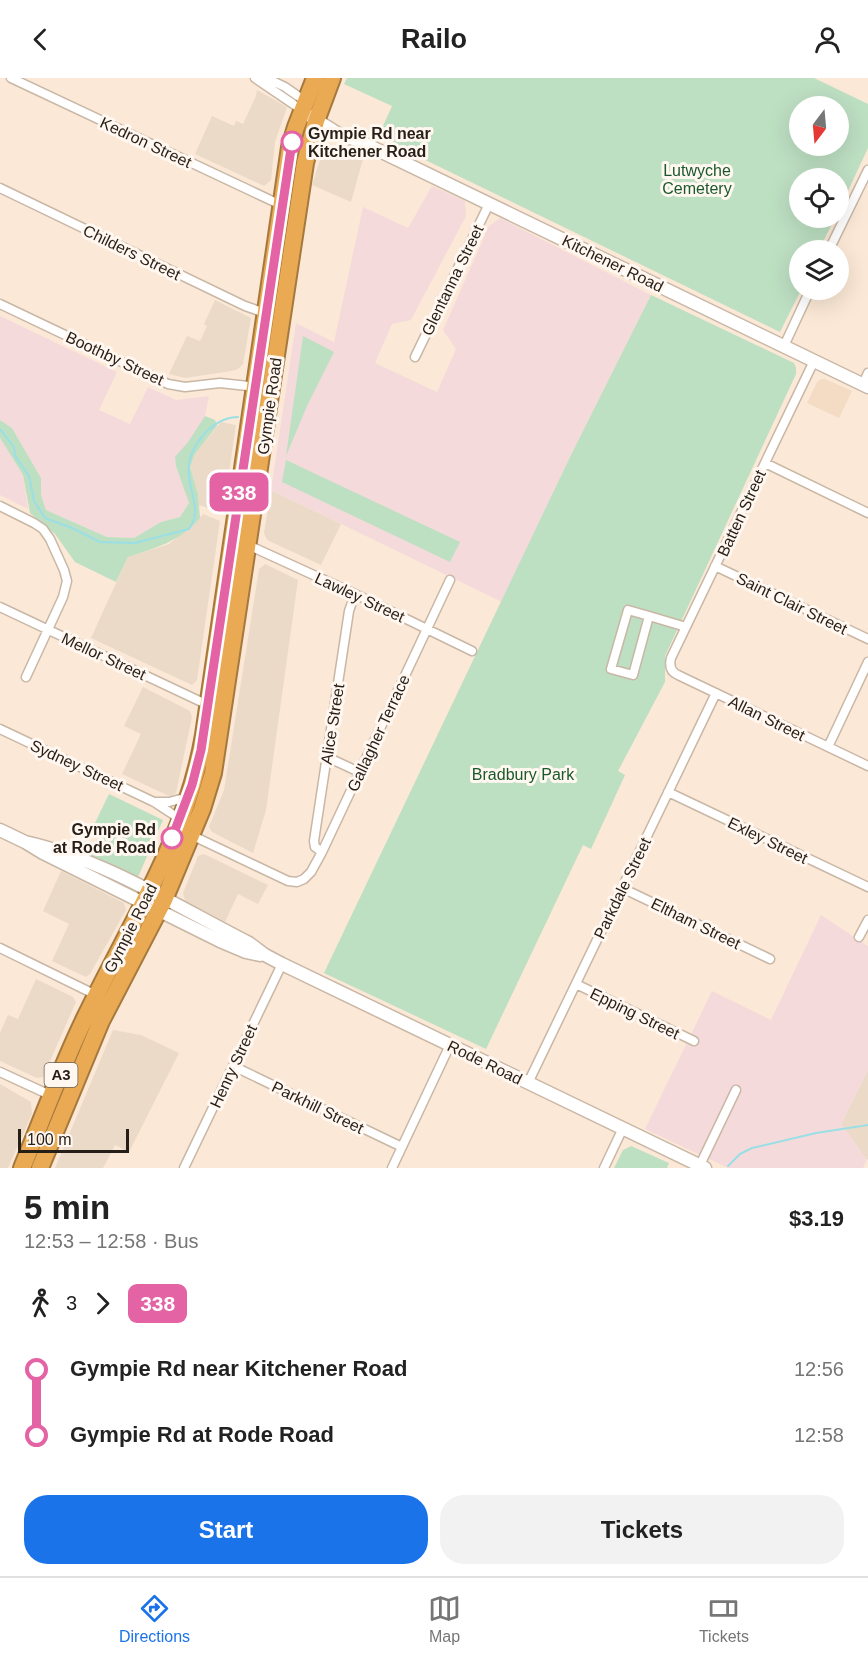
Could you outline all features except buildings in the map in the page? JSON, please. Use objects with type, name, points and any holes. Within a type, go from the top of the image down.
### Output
[{"type":"highway","name":"Gympie Road","points":[[22,1168],[96,995],[154,902],[191,835],[208,791],[216,756],[264,436],[266,313],[281,205],[290,147],[315,78]]},
{"type":"highway","name":"Gympie Road","points":[[40,1168],[101,1021],[154,902],[201,750],[246,448],[263,388],[308,149],[317,116],[332,78]]},
{"type":"highway","points":[[246,448],[254,440],[256,434],[264,436]]},
{"type":"main road","name":"Kitchener Road","points":[[304,105],[317,116],[357,140],[814,361],[866,381]]},
{"type":"main road","name":"Rode Road","points":[[0,830],[43,853],[249,943],[282,964],[702,1167]]},
{"type":"street","name":"Kedron Street","points":[[11,78],[281,205]]},
{"type":"street","points":[[255,78],[304,105]]},
{"type":"street","points":[[266,78],[285,87],[304,105]]},
{"type":"street","points":[[834,240],[865,183],[868,170]]},
{"type":"street","name":"Childers Street","points":[[0,188],[245,306],[266,313]]},
{"type":"street","name":"Glentanna Street","points":[[415,357],[489,204]]},
{"type":"street","points":[[784,346],[805,300]]},
{"type":"street","name":"Boothby Street","points":[[0,304],[168,384],[185,387],[220,384],[263,388]]},
{"type":"street","name":"Batten Street","points":[[670,665],[671,658],[814,361]]},
{"type":"street","points":[[765,463],[868,513]]},
{"type":"street","points":[[0,506],[43,529],[50,539],[67,581],[66,591],[26,677]]},
{"type":"street","name":"Lawley Street","points":[[248,545],[472,651]]},
{"type":"street","name":"Saint Clair Street","points":[[715,566],[868,639]]},
{"type":"street","name":"Gallagher Terrace","points":[[191,835],[284,880],[301,881],[309,876],[450,580]]},
{"type":"street","name":"Alice Street","points":[[322,852],[316,848],[314,843],[350,611],[355,594]]},
{"type":"street","name":"Mellor Street","points":[[0,607],[208,705]]},
{"type":"street","points":[[649,616],[633,675],[611,669],[628,610],[649,616],[686,627]]},
{"type":"street","points":[[828,747],[868,662]]},
{"type":"street","name":"Allan Street","points":[[670,665],[675,674],[868,766]]},
{"type":"street","name":"Parkdale Street","points":[[528,1083],[716,693]]},
{"type":"street","name":"Sydney Street","points":[[0,729],[154,802],[180,819]]},
{"type":"street","points":[[327,757],[359,772]]},
{"type":"street","name":"Exley Street","points":[[668,792],[868,887]]},
{"type":"street","points":[[154,802],[173,802],[188,797]]},
{"type":"street","name":"Eltham Street","points":[[622,888],[770,959]]},
{"type":"street","points":[[859,937],[868,920]]},
{"type":"street","points":[[0,948],[96,995]]},
{"type":"street","name":"Henry Street","points":[[186,1168],[282,964]]},
{"type":"street","name":"Epping Street","points":[[576,984],[694,1041]]},
{"type":"street","points":[[392,1168],[450,1045]]},
{"type":"street","name":"Parkhill Street","points":[[233,1066],[402,1147]]},
{"type":"street","points":[[0,1072],[52,1096]]},
{"type":"street","points":[[702,1167],[736,1090]]},
{"type":"street","points":[[604,1168],[623,1128]]},
{"type":"shaded area","points":[[257,90],[287,107],[275,142],[271,180],[264,186],[195,154],[212,116],[234,126],[236,121],[243,124]]},
{"type":"shaded area","points":[[329,149],[344,149],[363,159],[351,202],[312,185],[320,160]]},
{"type":"shaded area","points":[[432,186],[465,201],[466,216],[411,320],[392,324],[375,363],[437,392],[456,349],[443,330],[489,226],[500,218],[651,295],[570,457],[502,602],[271,490],[296,323],[334,342],[363,207],[408,228]]},
{"type":"shaded area","points":[[215,300],[251,318],[243,364],[231,371],[185,378],[169,374],[187,336],[200,341],[207,326],[204,324]]},
{"type":"shaded area","points":[[0,316],[117,372],[99,410],[130,424],[148,387],[176,400],[209,396],[205,416],[179,470],[189,503],[180,517],[161,522],[134,538],[107,537],[46,510],[41,495],[41,478],[12,428],[0,420]]},
{"type":"shaded area","points":[[821,379],[852,391],[839,418],[807,403],[817,382]]},
{"type":"shaded area","points":[[221,422],[236,425],[223,513],[199,505],[190,467],[195,454]]},
{"type":"shaded area","points":[[0,438],[23,475],[28,509],[0,495]]},
{"type":"shaded area","points":[[271,490],[341,524],[321,565],[267,540],[264,533]]},
{"type":"shaded area","points":[[203,514],[220,521],[197,680],[192,685],[91,638],[128,557],[169,544],[189,530]]},
{"type":"shaded area","points":[[265,564],[298,580],[266,810],[253,853],[212,832],[209,827],[224,790],[259,569]]},
{"type":"shaded area","points":[[143,687],[190,711],[192,717],[176,793],[171,796],[122,774],[141,734],[124,726]]},
{"type":"shaded area","points":[[204,854],[268,885],[258,904],[238,894],[225,922],[185,901],[183,893],[198,856]]},
{"type":"shaded area","points":[[61,871],[124,903],[126,910],[90,974],[86,977],[52,961],[69,924],[43,911]]},
{"type":"shaded area","points":[[821,915],[868,946],[868,1070],[841,1124],[867,1160],[863,1168],[728,1168],[645,1129],[712,991],[771,1020]]},
{"type":"shaded area","points":[[36,979],[73,997],[76,1002],[43,1077],[37,1078],[0,1061],[0,1033],[8,1015],[18,1019]]},
{"type":"shaded area","points":[[113,1030],[141,1035],[179,1053],[129,1152],[115,1145],[103,1168],[55,1168]]},
{"type":"shaded area","points":[[868,1070],[868,1159],[867,1160],[841,1124]]},
{"type":"shaded area","points":[[0,1084],[31,1102],[32,1114],[8,1168],[0,1168]]},
{"type":"green space","name":"Lutwyche Cemetery","points":[[347,78],[814,78],[868,104],[868,148],[849,189],[849,168],[789,168],[789,228],[830,228],[824,240],[789,240],[789,300],[796,300],[780,332],[378,137],[392,106],[344,84]]},
{"type":"green space","name":"Bradbury Park","points":[[651,295],[794,363],[796,374],[665,656],[665,682],[618,771],[625,775],[591,849],[583,845],[486,1049],[324,973],[570,457]]},
{"type":"green space","points":[[303,336],[334,352],[307,406],[286,456]]},
{"type":"green space","points":[[205,416],[215,420],[217,426],[195,454],[190,467],[198,494],[200,518],[176,538],[128,557],[116,582],[75,562],[55,534],[30,513],[23,475],[0,438],[0,420],[12,428],[41,478],[41,495],[46,510],[107,537],[134,538],[161,522],[180,517],[189,503],[175,457]]},
{"type":"green space","points":[[286,460],[460,542],[450,562],[282,482]]},
{"type":"green space","points":[[109,794],[163,820],[138,877],[90,856],[99,834],[94,825]]},
{"type":"green space","points":[[631,1146],[669,1163],[667,1168],[614,1168],[623,1150]]},
{"type":"waterway","points":[[0,429],[14,447],[15,456],[29,476],[34,501],[45,518],[100,542],[135,543],[189,529],[194,519],[195,508],[189,474],[189,462],[194,448],[212,427],[224,420],[238,417]]},
{"type":"waterway","points":[[728,1166],[740,1154],[752,1148],[816,1133],[868,1125]]},
{"type":"bus line","name":"338","points":[[172,838],[192,785],[201,750],[292,142]]},
{"type":"place","name":"Gympie Rd near Kitchener Road","points":[[292,142]]},
{"type":"place","name":"Gympie Rd at Rode Road","points":[[172,838]]}]
